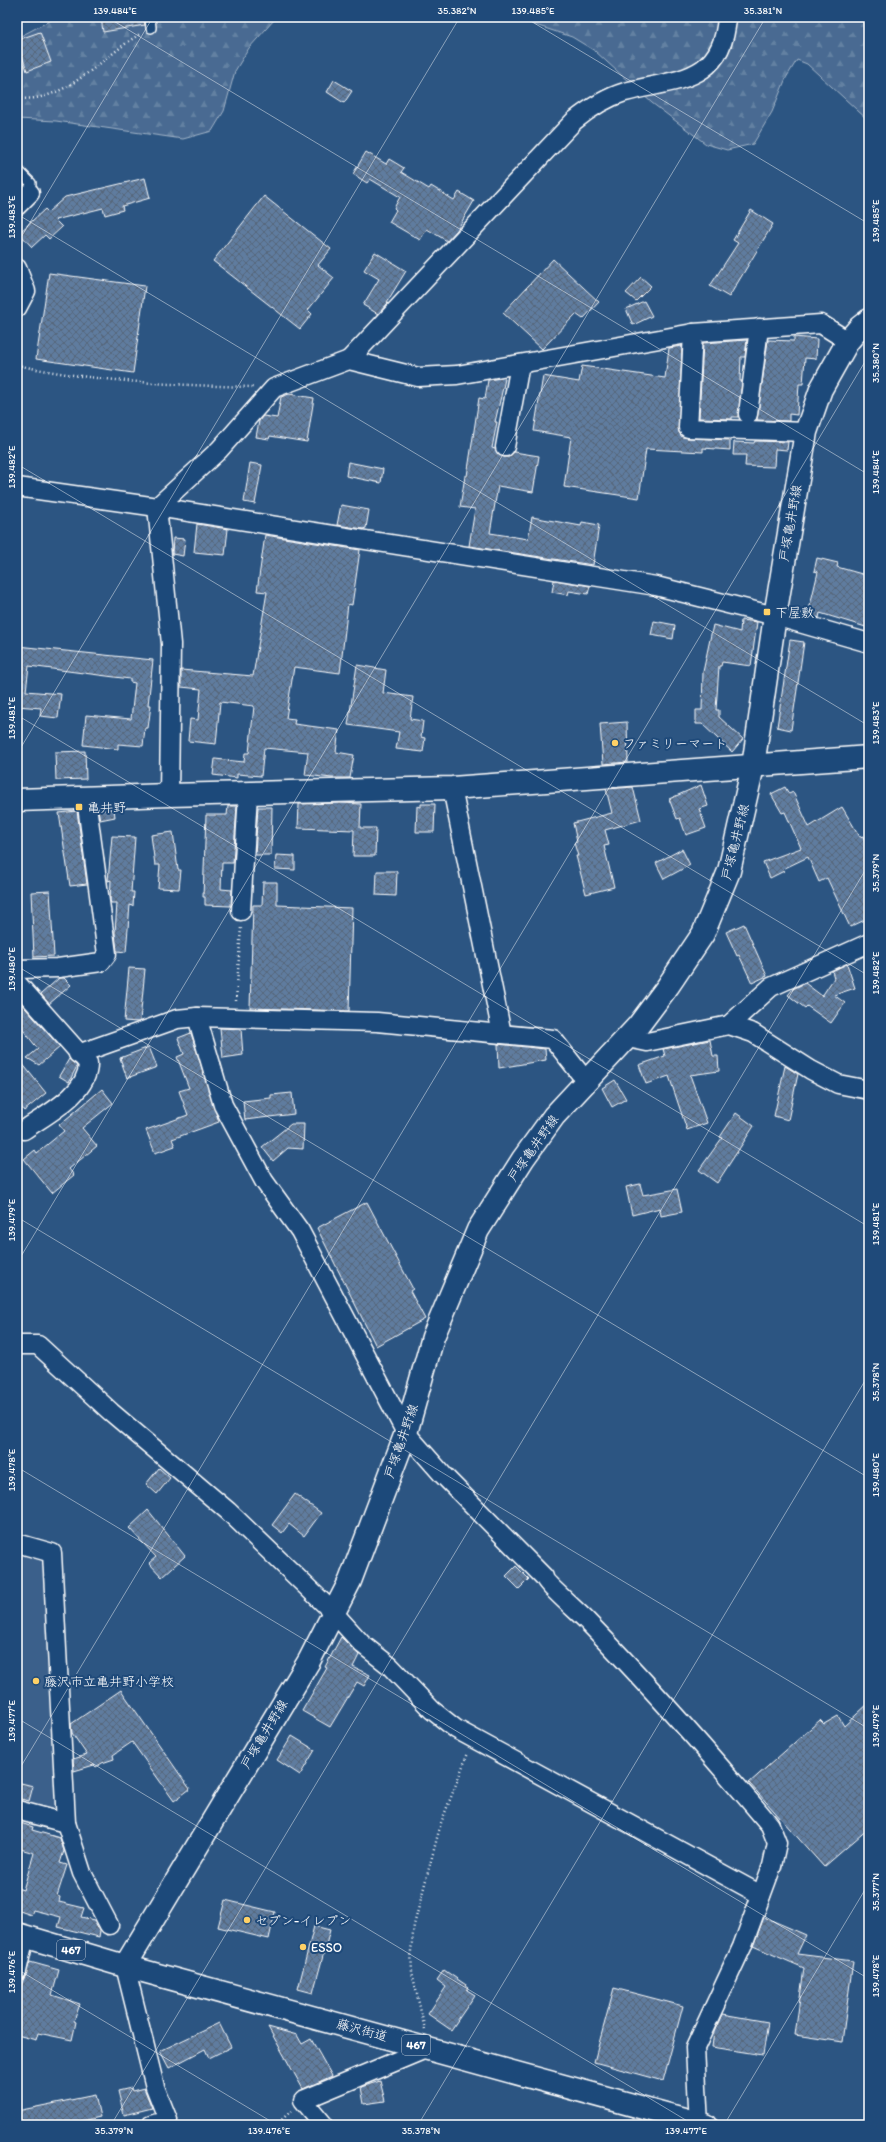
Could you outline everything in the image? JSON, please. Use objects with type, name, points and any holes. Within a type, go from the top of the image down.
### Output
[{"type":"main road","name":"戸塚亀井野線","points":[[125,1966],[309,1661],[350,1581],[406,1432],[433,1337],[478,1230],[523,1158],[554,1116],[628,1038],[668,986],[703,934],[729,871],[753,766],[775,616],[806,432],[821,389],[848,341],[860,327],[869,320]]},
{"type":"main road","points":[[17,800],[169,794],[248,794],[452,788],[869,757]]},
{"type":"main road","name":"藤沢街道","points":[[21,1935],[125,1966],[702,2124]]},
{"type":"street","points":[[157,507],[219,450],[274,388],[350,360],[574,121],[600,102],[624,93],[689,77],[710,63],[720,51],[725,36],[727,17]]},
{"type":"street","points":[[17,206],[30,193]]},
{"type":"street","points":[[17,268],[26,291],[18,305]]},
{"type":"street","points":[[350,360],[418,377],[457,375],[693,333],[821,324],[848,341]]},
{"type":"street","points":[[748,414],[759,328]]},
{"type":"street","points":[[693,333],[688,428],[806,432]]},
{"type":"street","points":[[505,448],[520,364]]},
{"type":"street","points":[[17,487],[157,507],[656,586],[775,616],[869,643]]},
{"type":"street","points":[[157,507],[171,644],[169,794]]},
{"type":"street","points":[[452,788],[502,1034]]},
{"type":"street","points":[[242,912],[248,794]]},
{"type":"street","points":[[17,970],[58,968],[102,962],[107,954],[86,798]]},
{"type":"street","points":[[729,1025],[770,987],[869,943]]},
{"type":"street","points":[[17,983],[78,1054],[88,1063],[88,1073],[77,1092],[19,1129]]},
{"type":"street","points":[[78,1054],[177,1019],[197,1017],[377,1022],[553,1039],[586,1081]]},
{"type":"street","points":[[197,1017],[223,1106],[264,1181],[300,1231],[406,1432],[443,1475],[544,1577],[545,1581],[561,1594],[617,1652],[770,1825],[777,1843],[772,1866],[742,1947],[695,2048],[702,2124]]},
{"type":"street","points":[[628,1038],[647,1042],[729,1025],[754,1033],[811,1070],[838,1084],[869,1090]]},
{"type":"street","points":[[17,1345],[38,1345],[111,1412],[228,1511],[333,1612],[362,1644],[390,1666],[432,1710],[456,1729],[761,1895]]},
{"type":"street","points":[[17,1543],[52,1553],[66,1823],[82,1873],[109,1925]]},
{"type":"street","points":[[17,1810],[66,1823]]},
{"type":"street","points":[[17,1971],[21,1935]]},
{"type":"street","points":[[125,1966],[155,2087],[168,2120],[151,2125]]},
{"type":"street","points":[[324,2125],[303,2100],[428,2048]]},
{"type":"lane","points":[[150,17],[151,28]]},
{"type":"lane","points":[[17,168],[31,183],[30,193]]},
{"type":"path","points":[[17,98],[29,100],[51,96],[80,78],[118,48],[151,28]]},
{"type":"path","points":[[17,365],[63,375],[170,385],[274,388]]},
{"type":"path","points":[[235,1018],[242,912]]},
{"type":"path","points":[[428,2048],[412,1972],[411,1950],[414,1925],[441,1824],[462,1764],[475,1740]]},
{"type":"shaded area","name":"藤沢市立亀井野小学校","points":[[17,1548],[44,1555],[62,1809],[54,1814],[17,1804]]},
{"type":"green space","points":[[57,17],[286,17],[274,20],[249,48],[235,71],[224,111],[212,131],[183,139],[56,121],[17,119],[17,38]]},
{"type":"green space","points":[[511,17],[869,17],[869,121],[807,64],[797,60],[786,78],[772,112],[753,144],[727,150],[706,144],[652,103],[595,51],[572,37]]},
{"type":"building","points":[[101,17],[144,17],[145,25],[103,32]]},
{"type":"building","points":[[40,32],[51,62],[27,71],[17,40]]},
{"type":"building","points":[[334,80],[352,91],[344,103],[327,92]]},
{"type":"building","points":[[366,152],[386,164],[389,159],[404,168],[401,172],[429,189],[431,186],[454,200],[459,192],[474,201],[457,230],[447,241],[427,229],[420,240],[389,222],[396,210],[394,208],[400,197],[370,179],[367,183],[353,174]]},
{"type":"building","points":[[145,178],[150,198],[122,206],[123,210],[105,215],[103,208],[55,220],[62,227],[49,239],[45,235],[32,247],[19,233],[45,209],[48,212],[65,197]]},
{"type":"building","points":[[264,196],[331,249],[318,265],[334,278],[308,310],[312,314],[300,329],[213,261]]},
{"type":"building","points":[[751,210],[773,224],[729,297],[710,286],[738,243],[733,240]]},
{"type":"building","points":[[375,252],[406,271],[387,302],[388,303],[378,314],[363,305],[379,279],[364,270]]},
{"type":"building","points":[[553,259],[599,302],[583,319],[576,314],[542,349],[503,313]]},
{"type":"building","points":[[49,273],[145,286],[133,373],[36,359]]},
{"type":"building","points":[[641,277],[651,286],[636,301],[626,293]]},
{"type":"building","points":[[644,301],[652,316],[633,325],[626,309]]},
{"type":"building","points":[[794,337],[817,339],[816,359],[805,358],[803,384],[799,384],[797,415],[789,414],[789,421],[757,420],[768,340],[794,341]]},
{"type":"building","points":[[747,340],[745,357],[741,357],[740,381],[742,381],[738,417],[732,417],[732,419],[699,418],[703,343]]},
{"type":"building","points":[[682,346],[679,432],[682,437],[688,438],[730,440],[730,450],[703,448],[703,452],[646,449],[639,498],[564,487],[571,437],[534,431],[543,376],[579,382],[582,366],[665,378],[669,348]]},
{"type":"building","points":[[501,378],[505,379],[495,422],[497,422],[492,448],[495,449],[499,455],[504,457],[509,457],[514,452],[539,456],[533,492],[498,486],[490,533],[528,539],[532,517],[581,526],[582,522],[599,525],[593,565],[469,546],[475,509],[460,507],[465,476],[467,476],[479,398],[485,399],[488,380]]},
{"type":"building","points":[[289,394],[314,398],[307,442],[270,436],[269,439],[256,437],[259,421],[263,416],[277,418],[281,397]]},
{"type":"building","points":[[755,441],[788,442],[787,450],[775,449],[774,467],[745,466],[746,455],[733,455],[734,442],[754,443]]},
{"type":"building","points":[[348,462],[383,469],[381,483],[346,476]]},
{"type":"building","points":[[250,463],[262,465],[255,504],[244,502]]},
{"type":"building","points":[[341,505],[369,510],[366,528],[363,529],[337,525]]},
{"type":"building","points":[[197,524],[228,529],[225,555],[194,552]]},
{"type":"building","points":[[265,535],[360,550],[352,605],[348,604],[340,673],[294,667],[286,718],[295,719],[294,724],[339,730],[336,752],[354,755],[350,778],[305,775],[308,752],[264,748],[261,776],[237,774],[237,778],[213,775],[215,759],[244,762],[245,753],[249,753],[254,706],[220,702],[216,744],[188,741],[190,719],[198,720],[201,689],[181,687],[181,670],[253,676],[267,592],[257,591]]},
{"type":"building","points":[[173,538],[185,539],[183,556],[172,554]]},
{"type":"building","points":[[817,558],[838,563],[837,567],[869,576],[869,628],[820,613],[819,618],[808,614],[818,572],[814,571]]},
{"type":"building","points":[[554,580],[590,586],[588,594],[569,591],[568,595],[552,592]]},
{"type":"building","points":[[741,620],[757,622],[751,666],[722,662],[721,666],[719,666],[716,710],[719,710],[719,717],[743,739],[732,752],[702,724],[696,724],[696,710],[702,710],[703,672],[713,625],[740,632]]},
{"type":"building","points":[[654,621],[675,625],[673,639],[651,635]]},
{"type":"building","points":[[790,640],[804,642],[791,730],[777,727]]},
{"type":"building","points":[[17,646],[153,660],[148,705],[151,705],[148,728],[145,728],[143,746],[118,744],[118,749],[83,745],[86,715],[131,719],[135,683],[130,682],[130,679],[29,666],[26,691],[61,694],[58,718],[40,716],[41,708],[17,706]]},
{"type":"building","points":[[357,665],[386,670],[383,693],[413,697],[410,719],[423,721],[421,737],[425,738],[423,752],[396,749],[399,732],[348,725]]},
{"type":"building","name":"ファミリーマート","points":[[627,722],[628,762],[603,764],[600,724]]},
{"type":"building","points":[[85,751],[86,779],[56,780],[55,752]]},
{"type":"building","points":[[701,785],[708,806],[699,809],[706,828],[686,835],[680,818],[677,819],[669,799]]},
{"type":"building","points":[[633,787],[641,820],[605,830],[609,845],[604,846],[614,887],[586,894],[576,856],[578,856],[574,843],[577,842],[573,823],[612,813],[606,789]]},
{"type":"building","points":[[785,787],[789,794],[793,792],[809,827],[842,807],[860,837],[863,836],[869,851],[869,918],[850,927],[827,878],[819,882],[808,857],[783,869],[784,871],[770,878],[763,862],[801,848],[785,812],[782,813],[771,794]]},
{"type":"building","points":[[299,804],[361,804],[360,828],[376,828],[375,856],[353,856],[354,830],[298,828]]},
{"type":"building","points":[[421,804],[435,804],[434,832],[416,832],[417,806],[421,807]]},
{"type":"building","points":[[228,806],[237,806],[233,863],[222,863],[221,889],[232,890],[231,906],[205,905],[205,897],[203,897],[206,815],[227,815]]},
{"type":"building","points":[[258,807],[272,807],[271,855],[255,855]]},
{"type":"building","points":[[114,809],[115,817],[100,820],[98,810]]},
{"type":"building","points":[[77,811],[87,884],[70,886],[59,813]]},
{"type":"building","points":[[173,832],[178,870],[181,870],[179,889],[158,888],[160,865],[155,865],[151,835]]},
{"type":"building","points":[[112,836],[135,837],[131,892],[134,892],[133,906],[130,905],[126,952],[117,951],[115,933],[117,903],[111,903],[110,901],[111,880],[108,881]]},
{"type":"building","points":[[682,849],[690,865],[664,879],[656,863]]},
{"type":"building","points":[[276,855],[295,856],[295,870],[275,869]]},
{"type":"building","points":[[377,871],[397,871],[396,896],[376,895]]},
{"type":"building","points":[[263,882],[277,882],[277,905],[352,908],[349,1011],[250,1008],[253,905],[262,905]]},
{"type":"building","points":[[50,891],[54,956],[34,957],[31,892]]},
{"type":"building","points":[[744,924],[767,976],[752,983],[726,932]]},
{"type":"building","points":[[847,964],[855,988],[834,995],[845,1003],[831,1023],[807,1006],[805,1008],[788,995],[793,989],[805,983],[822,996],[834,978],[832,971]]},
{"type":"building","points":[[129,968],[145,969],[140,1021],[138,1022],[124,1021]]},
{"type":"building","points":[[59,978],[64,978],[71,985],[49,1004],[41,994]]},
{"type":"building","points":[[17,999],[60,1047],[39,1065],[27,1058],[38,1049],[17,1022]]},
{"type":"building","points":[[220,1028],[241,1029],[243,1055],[223,1058]]},
{"type":"building","points":[[191,1033],[219,1122],[172,1139],[175,1146],[155,1153],[146,1130],[188,1115],[179,1091],[189,1088],[177,1057],[184,1054],[178,1038]]},
{"type":"building","points":[[710,1040],[713,1056],[718,1056],[719,1071],[690,1075],[707,1123],[687,1130],[669,1076],[646,1084],[639,1065],[665,1056],[663,1049]]},
{"type":"building","points":[[498,1044],[545,1049],[546,1060],[499,1068]]},
{"type":"building","points":[[149,1047],[157,1067],[127,1078],[120,1058]]},
{"type":"building","points":[[17,1057],[46,1093],[24,1111],[17,1101]]},
{"type":"building","points":[[69,1059],[77,1066],[69,1082],[59,1076]]},
{"type":"building","points":[[785,1066],[798,1074],[788,1120],[774,1116]]},
{"type":"building","points":[[615,1080],[626,1099],[612,1107],[602,1088]]},
{"type":"building","points":[[102,1089],[113,1103],[82,1128],[97,1146],[69,1169],[74,1175],[52,1193],[24,1159],[35,1150],[37,1153],[64,1131],[59,1125]]},
{"type":"building","points":[[292,1093],[294,1114],[245,1120],[243,1101],[271,1098],[271,1095]]},
{"type":"building","points":[[736,1113],[754,1126],[717,1183],[699,1170],[722,1138],[720,1137]]},
{"type":"building","points":[[291,1124],[304,1124],[303,1149],[288,1148],[273,1161],[262,1147]]},
{"type":"building","points":[[640,1184],[643,1195],[677,1189],[682,1212],[661,1216],[660,1208],[632,1215],[626,1187]]},
{"type":"building","points":[[367,1202],[413,1289],[410,1291],[425,1319],[376,1346],[317,1228]]},
{"type":"building","points":[[159,1468],[170,1478],[157,1494],[146,1484]]},
{"type":"building","points":[[295,1494],[321,1513],[304,1536],[289,1524],[282,1533],[272,1525]]},
{"type":"building","points":[[148,1510],[185,1556],[162,1577],[149,1563],[156,1557],[129,1528]]},
{"type":"building","points":[[516,1566],[529,1579],[519,1589],[506,1576]]},
{"type":"building","points":[[341,1637],[359,1655],[353,1667],[370,1675],[364,1686],[357,1682],[330,1727],[302,1711],[327,1668],[325,1667]]},
{"type":"building","points":[[121,1690],[190,1789],[174,1801],[132,1742],[113,1755],[114,1759],[102,1763],[96,1767],[94,1765],[74,1771],[73,1759],[87,1755],[72,1733],[71,1724]]},
{"type":"building","points":[[869,1703],[869,1828],[824,1867],[749,1783],[820,1720],[824,1724],[838,1716],[844,1726]]},
{"type":"building","points":[[292,1736],[315,1750],[300,1775],[277,1760]]},
{"type":"building","points":[[17,1782],[33,1786],[29,1801],[17,1798]]},
{"type":"building","points":[[17,1822],[33,1827],[32,1830],[60,1838],[64,1851],[60,1863],[67,1865],[57,1896],[60,1897],[59,1902],[84,1908],[81,1917],[94,1920],[100,1931],[99,1937],[58,1927],[61,1917],[33,1910],[31,1915],[17,1910],[17,1888],[23,1890],[34,1853],[17,1848]]},
{"type":"building","name":"セブン-イレブン","points":[[225,1900],[275,1912],[269,1939],[218,1927]]},
{"type":"building","points":[[764,1917],[806,1935],[797,1954],[853,1961],[842,2042],[795,2035],[804,1968],[753,1946]]},
{"type":"building","points":[[314,1926],[330,1930],[313,1993],[298,1989]]},
{"type":"building","points":[[30,1962],[59,1970],[52,1995],[80,2004],[74,2021],[76,2022],[72,2040],[38,2033],[36,2040],[17,2035],[17,1997]]},
{"type":"building","points":[[444,1970],[469,1987],[467,1990],[475,1995],[451,2030],[428,2014],[446,1987],[437,1980]]},
{"type":"building","points":[[614,1988],[683,2006],[663,2081],[594,2062]]},
{"type":"building","points":[[722,2014],[768,2022],[763,2055],[712,2047],[714,2032]]},
{"type":"building","points":[[219,2023],[231,2047],[209,2058],[205,2049],[169,2068],[160,2051]]},
{"type":"building","points":[[268,2027],[297,2035],[302,2044],[311,2039],[332,2076],[303,2089]]},
{"type":"building","points":[[380,2081],[385,2101],[364,2104],[361,2087]]},
{"type":"building","points":[[131,2088],[132,2091],[144,2088],[152,2108],[124,2115],[118,2091]]},
{"type":"building","points":[[95,2095],[100,2117],[64,2125],[17,2125],[17,2111]]},
{"type":"place","name":"下屋敷","points":[[767,612]]},
{"type":"place","name":"ファミリーマート","points":[[615,743]]},
{"type":"place","name":"亀井野","points":[[79,807]]},
{"type":"place","name":"藤沢市立亀井野小学校","points":[[36,1681]]},
{"type":"place","name":"セブン-イレブン","points":[[247,1920]]},
{"type":"place","name":"ESSO","points":[[303,1947]]}]
